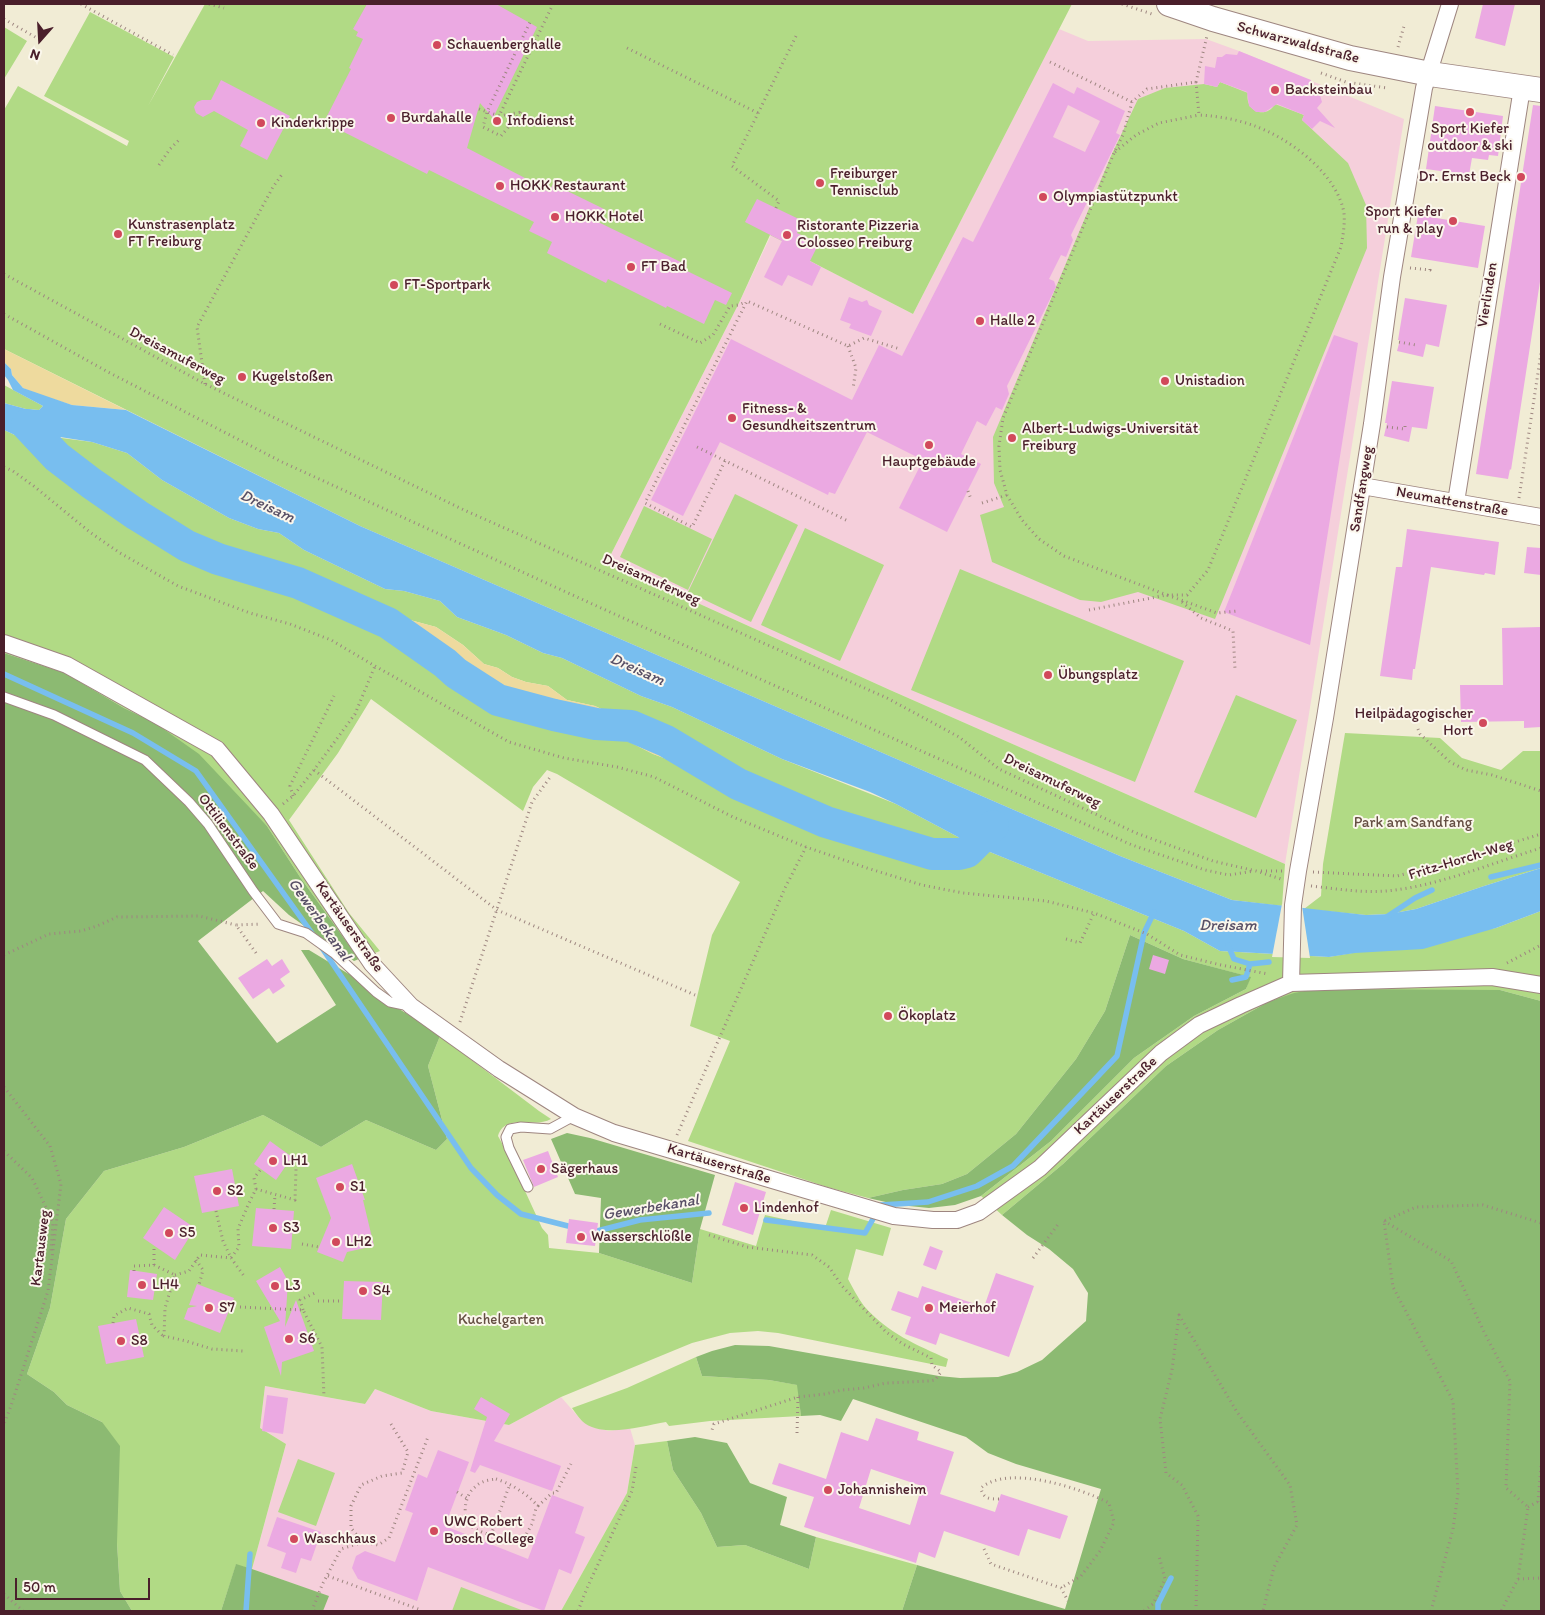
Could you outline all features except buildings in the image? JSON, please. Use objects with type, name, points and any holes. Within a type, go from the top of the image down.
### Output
[{"type":"main road","name":"Schwarzwaldstraße","points":[[1169,4],[1213,20],[1350,58],[1430,74],[1531,89]]},
{"type":"street","points":[[1430,74],[1450,4]]},
{"type":"street","name":"Sandfangweg","points":[[1291,975],[1293,905],[1297,878],[1325,718],[1424,88],[1430,74]]},
{"type":"street","name":"Vierlinden","points":[[1456,502],[1531,89]]},
{"type":"street","name":"Neumattenstraße","points":[[1362,486],[1541,517]]},
{"type":"street","name":"Kartäuserstraße","points":[[4,643],[67,665],[217,748],[271,814],[372,964],[411,1006],[499,1069],[574,1116],[614,1133],[894,1216],[933,1220],[957,1220],[979,1212],[1040,1168],[1161,1054],[1199,1025],[1241,1004],[1291,975],[1492,977],[1541,985]]},
{"type":"lane","name":"Ottilienstraße","points":[[4,697],[54,715],[145,760],[189,802],[208,824],[253,891],[278,924]]},
{"type":"lane","points":[[278,924],[306,933],[334,953],[376,992],[390,1002],[411,1006]]},
{"type":"lane","points":[[528,1187],[509,1148],[506,1137],[510,1129],[521,1127],[550,1129],[574,1116]]},
{"type":"path","points":[[81,4],[173,55]]},
{"type":"path","points":[[209,4],[224,8]]},
{"type":"path","points":[[499,116],[553,4]]},
{"type":"path","points":[[4,19],[42,42]]},
{"type":"path","points":[[479,109],[487,112],[499,116],[522,112],[501,136],[483,127],[487,112],[531,20]]},
{"type":"path","points":[[1199,115],[1196,82],[1206,39],[1213,20]]},
{"type":"path","points":[[776,208],[780,201],[732,166],[797,34]]},
{"type":"path","points":[[627,48],[758,112]]},
{"type":"path","points":[[1050,62],[1132,102]]},
{"type":"path","points":[[1196,82],[1147,89],[1132,102],[1123,135],[1114,152],[1003,418],[999,446],[1000,470],[1007,495],[1022,520],[1039,539],[1064,556],[1218,613],[1238,611]]},
{"type":"path","points":[[1089,610],[1167,595],[1186,595],[1208,570],[1341,247],[1344,229],[1344,211],[1335,190],[1320,170],[1300,150],[1277,135],[1253,125],[1224,117],[1199,115],[1160,123],[1136,135],[1114,152]]},
{"type":"path","points":[[159,164],[181,138]]},
{"type":"path","points":[[205,384],[198,327],[284,172]]},
{"type":"path","points":[[1395,265],[1430,270],[1430,265]]},
{"type":"path","name":"Dreisamuferweg","points":[[4,274],[205,384],[464,510],[886,698],[959,737],[999,769],[1136,833],[1213,861],[1297,878]]},
{"type":"path","points":[[660,324],[700,343],[713,336],[730,306],[738,306],[747,301]]},
{"type":"path","points":[[747,301],[848,346],[856,368],[853,389]]},
{"type":"path","points":[[725,461],[692,527],[645,503],[747,301]]},
{"type":"path","points":[[4,314],[108,372],[282,462],[592,604],[1132,845],[1204,870],[1229,875],[1256,871],[1297,878],[1334,874],[1397,876],[1452,862],[1541,834]]},
{"type":"path","points":[[848,346],[864,338],[900,349]]},
{"type":"path","points":[[1517,513],[1541,353]]},
{"type":"path","points":[[697,447],[848,521]]},
{"type":"path","points":[[4,467],[13,471],[35,487],[91,533],[120,553],[178,586],[331,640],[509,742],[564,758],[617,767],[654,777],[733,817],[806,847],[922,885],[963,893],[1046,901],[1094,913],[1147,934],[1180,955],[1265,973]]},
{"type":"path","points":[[968,491],[971,499]]},
{"type":"path","points":[[982,504],[1007,495]]},
{"type":"path","points":[[1180,600],[1201,618],[1233,631],[1235,669]]},
{"type":"path","points":[[271,814],[293,796],[355,714],[375,666]]},
{"type":"path","points":[[293,796],[290,786],[334,696]]},
{"type":"path","points":[[1418,729],[1420,734],[1450,762],[1466,770],[1492,775],[1541,791]]},
{"type":"path","points":[[314,770],[497,910],[695,995]]},
{"type":"path","points":[[453,1036],[459,1026],[532,802],[551,776]]},
{"type":"path","points":[[671,1150],[785,888],[806,847]]},
{"type":"path","name":"Fritz-Horch-Weg","points":[[1297,878],[1358,891],[1393,891],[1421,886],[1541,848]]},
{"type":"path","points":[[1066,939],[1080,943],[1094,913]]},
{"type":"path","points":[[4,955],[49,934],[81,931],[116,917],[200,916],[236,925],[278,924]]},
{"type":"path","points":[[236,925],[256,953]]},
{"type":"path","points":[[1492,977],[1501,967],[1541,945]]},
{"type":"path","name":"Kartausweg","points":[[4,1087],[50,1146],[61,1184],[48,1291],[4,1424]]},
{"type":"path","points":[[4,1151],[32,1178],[53,1222],[48,1291]]},
{"type":"path","points":[[231,1258],[239,1247],[238,1229],[256,1189],[254,1178],[261,1169]]},
{"type":"path","points":[[256,1189],[295,1200],[296,1169]]},
{"type":"path","points":[[274,1209],[275,1195]]},
{"type":"path","points":[[1384,1221],[1416,1208],[1483,1205],[1541,1223]]},
{"type":"path","points":[[216,1210],[223,1241],[231,1258],[244,1276]]},
{"type":"path","points":[[1384,1221],[1451,1261],[1510,1382],[1506,1488],[1528,1506]]},
{"type":"path","points":[[1384,1221],[1393,1287],[1453,1401],[1458,1493],[1453,1529],[1431,1611]]},
{"type":"path","points":[[1033,1258],[1059,1223]]},
{"type":"path","points":[[709,1235],[747,1247],[812,1255],[829,1267],[842,1286],[886,1332],[903,1344],[931,1358],[932,1365],[940,1372],[935,1380],[930,1381],[886,1383],[798,1397],[714,1424],[712,1430]]},
{"type":"path","points":[[302,1244],[319,1247]]},
{"type":"path","points":[[154,1246],[154,1265]]},
{"type":"path","points":[[134,1271],[134,1266],[154,1265],[175,1275],[189,1271],[200,1255],[231,1258]]},
{"type":"path","points":[[196,1260],[203,1270],[199,1285]]},
{"type":"path","points":[[164,1336],[165,1308],[175,1275]]},
{"type":"path","points":[[315,1293],[300,1300],[302,1310],[322,1347],[324,1397]]},
{"type":"path","points":[[318,1302],[343,1301]]},
{"type":"path","points":[[240,1307],[302,1310]]},
{"type":"path","points":[[114,1323],[114,1316],[128,1308],[149,1314],[152,1325],[164,1336],[212,1349],[243,1352]]},
{"type":"path","points":[[1196,1611],[1198,1516],[1182,1485],[1166,1473],[1160,1419],[1172,1370],[1179,1315],[1237,1412],[1290,1485],[1297,1525],[1274,1567],[1263,1611]]},
{"type":"path","points":[[797,1433],[798,1397]]},
{"type":"path","points":[[363,1542],[351,1528],[351,1506],[360,1485],[382,1476],[402,1473],[408,1452],[391,1424]]},
{"type":"path","points":[[314,1611],[312,1608],[341,1549],[363,1542],[378,1545],[389,1538],[428,1437]]},
{"type":"path","points":[[538,1506],[530,1497],[510,1484],[496,1479],[483,1481],[472,1488],[465,1510],[466,1519],[472,1526],[491,1535],[508,1540],[523,1540],[532,1524],[536,1508],[552,1493],[556,1493],[571,1464]]},
{"type":"path","points":[[1528,1506],[1540,1501],[1541,1466]]},
{"type":"path","points":[[578,1611],[586,1588],[632,1492],[636,1467]]},
{"type":"path","points":[[999,1500],[987,1498],[982,1493],[981,1488],[988,1482],[1003,1478],[1048,1481],[1095,1496],[1109,1503],[1114,1522],[1100,1551],[1081,1576],[1060,1588]]},
{"type":"path","points":[[491,1535],[510,1484]]},
{"type":"path","points":[[457,1492],[468,1499]]},
{"type":"path","points":[[1501,1611],[1518,1579],[1528,1506]]},
{"type":"path","points":[[984,1549],[991,1564],[1060,1588],[1068,1601]]},
{"type":"path","points":[[1144,1611],[1153,1604],[1165,1579],[1159,1556]]},
{"type":"path","points":[[328,1576],[421,1610]]},
{"type":"path","points":[[1518,1579],[1541,1578]]},
{"type":"path","points":[[4,1594],[23,1611]]},
{"type":"shaded area","name":"Albert-Ludwigs-Universität Freiburg","points":[[1059,29],[1088,41],[1206,39],[1404,119],[1285,864],[890,690],[607,562],[738,305],[771,235],[786,243],[810,261],[913,314]]},
{"type":"shaded area","name":"UWC Robert Bosch College","points":[[265,1386],[365,1404],[375,1389],[431,1411],[509,1425],[561,1397],[582,1421],[608,1431],[630,1428],[635,1445],[627,1493],[561,1611],[323,1611],[328,1596],[252,1569],[286,1444],[260,1428]]},
{"type":"green space","points":[[205,4],[1072,4],[913,314],[810,261],[786,243],[770,235],[738,305],[607,562],[890,690],[1285,864],[1282,906],[1232,900],[1120,856],[360,526],[4,349],[4,110],[18,86],[127,146],[129,141],[44,96],[90,12],[174,57],[148,106]]},
{"type":"green space","points":[[4,27],[27,41],[4,79]]},
{"type":"green space","name":"Unistadion","points":[[1220,82],[1248,93],[1249,105],[1257,111],[1266,112],[1275,104],[1304,115],[1302,120],[1348,163],[1366,205],[1367,248],[1215,619],[1138,592],[1101,602],[1080,600],[992,562],[980,515],[1004,507],[994,483],[993,437],[1111,156],[1138,99],[1165,88],[1204,84],[1217,87]]},
{"type":"green space","points":[[4,385],[43,406],[39,410],[26,409],[4,403]]},
{"type":"green space","points":[[4,430],[32,443],[53,468],[180,550],[315,599],[370,622],[497,707],[523,718],[567,727],[592,728],[614,734],[653,754],[675,762],[820,830],[840,833],[856,840],[927,861],[971,859],[985,850],[1184,931],[1220,951],[1329,957],[1496,928],[1541,911],[1541,1001],[1500,990],[1268,1002],[1218,1030],[1166,1066],[1063,1164],[1002,1215],[981,1196],[1051,1141],[1134,1058],[1194,1016],[1246,989],[1250,977],[1183,959],[1130,935],[1105,1011],[1076,1059],[1016,1134],[967,1174],[942,1184],[868,1198],[827,1187],[688,1141],[730,1041],[690,1026],[712,935],[740,882],[557,774],[547,770],[533,787],[523,811],[371,699],[338,753],[289,820],[349,913],[380,951],[359,959],[300,877],[267,826],[155,723],[124,708],[65,673],[4,653]]},
{"type":"green space","points":[[54,437],[92,442],[127,453],[162,480],[229,518],[258,529],[279,533],[304,550],[385,589],[404,591],[440,601],[457,617],[506,635],[543,653],[562,658],[641,696],[672,707],[782,759],[896,804],[960,838],[957,849],[926,849],[889,837],[877,830],[850,823],[784,795],[741,774],[731,766],[714,759],[709,753],[675,731],[616,716],[595,706],[567,700],[548,686],[526,682],[512,677],[498,668],[484,664],[463,645],[436,627],[399,617],[261,559],[171,528],[160,516],[101,478],[80,460],[61,452]]},
{"type":"green space","points":[[735,494],[798,525],[751,622],[688,592]]},
{"type":"green space","points":[[644,506],[712,539],[688,590],[620,557]]},
{"type":"green space","points":[[805,528],[884,565],[840,661],[761,625]]},
{"type":"green space","name":"Übungsplatz","points":[[960,569],[1184,661],[1135,782],[911,690]]},
{"type":"green space","points":[[4,653],[65,673],[124,708],[155,723],[199,754],[267,826],[300,877],[359,959],[354,961],[289,915],[263,891],[198,941],[277,1043],[336,1005],[301,950],[309,950],[352,976],[376,995],[440,1036],[428,1066],[447,1139],[436,1150],[366,1120],[321,1147],[263,1115],[184,1147],[104,1171],[66,1219],[50,1308],[27,1374],[54,1392],[67,1405],[102,1422],[120,1446],[117,1543],[120,1591],[132,1611],[4,1611]]},
{"type":"green space","points":[[1236,695],[1297,720],[1256,818],[1194,792]]},
{"type":"green space","name":"Park am Sandfang","points":[[1345,733],[1440,738],[1462,758],[1501,770],[1523,751],[1541,751],[1541,868],[1416,909],[1389,914],[1366,915],[1304,909],[1321,896],[1323,864]]},
{"type":"green space","points":[[1130,935],[1183,959],[1251,977],[1246,989],[1194,1016],[1134,1058],[1051,1141],[981,1196],[955,1205],[929,1208],[899,1205],[868,1198],[942,1184],[967,1174],[1016,1134],[1076,1059],[1105,1011]]},
{"type":"green space","points":[[1315,989],[1500,990],[1541,1001],[1541,1611],[902,1611],[917,1565],[1065,1609],[1101,1489],[1016,1464],[988,1453],[966,1437],[853,1399],[841,1421],[820,1415],[801,1416],[797,1385],[769,1380],[702,1376],[696,1357],[735,1345],[769,1346],[960,1378],[998,1377],[1017,1372],[1042,1360],[1086,1321],[1088,1293],[1073,1269],[1002,1215],[1063,1164],[1166,1066],[1218,1030],[1268,1002],[1294,993]]},
{"type":"green space","name":"Kuchelgarten","points":[[440,1036],[551,1119],[537,1123],[521,1122],[507,1125],[498,1136],[542,1228],[548,1235],[549,1248],[599,1253],[692,1283],[700,1229],[756,1246],[765,1215],[825,1228],[831,1210],[891,1228],[883,1256],[856,1249],[848,1279],[864,1306],[883,1324],[925,1349],[948,1359],[946,1367],[778,1333],[758,1331],[730,1333],[692,1343],[561,1397],[509,1425],[431,1411],[375,1389],[365,1404],[265,1386],[260,1428],[286,1444],[252,1569],[236,1565],[221,1611],[132,1611],[120,1591],[117,1543],[102,1422],[67,1405],[54,1392],[27,1374],[50,1308],[66,1219],[104,1171],[184,1147],[263,1115],[321,1147],[366,1120],[436,1150],[447,1139],[428,1066]]},
{"type":"green space","points":[[567,1133],[715,1175],[700,1229],[692,1283],[599,1253],[601,1198],[575,1194],[551,1139]]},
{"type":"green space","points":[[696,1357],[702,1376],[769,1380],[798,1385],[801,1416],[710,1421],[669,1426],[666,1422],[623,1430],[611,1430],[590,1426],[582,1421],[572,1408],[627,1388]]},
{"type":"green space","points":[[695,1437],[727,1443],[750,1483],[787,1497],[780,1525],[816,1537],[809,1569],[745,1545],[717,1547],[701,1513],[673,1470],[667,1441]]},
{"type":"green space","points":[[667,1441],[673,1470],[701,1513],[717,1547],[745,1545],[809,1569],[816,1537],[917,1565],[902,1611],[561,1611],[627,1493],[635,1445]]},
{"type":"green space","points":[[298,1459],[335,1473],[316,1526],[278,1512]]},
{"type":"green space","points":[[236,1564],[329,1596],[323,1611],[221,1611]]},
{"type":"green space","points":[[461,1587],[524,1611],[452,1611]]},
{"type":"sand","points":[[4,349],[126,410],[72,405],[23,388],[12,375],[11,369],[4,362]]},
{"type":"sand","points":[[54,437],[61,452],[80,460],[101,478],[160,516],[171,528],[261,559],[399,617],[436,627],[463,645],[484,664],[498,668],[512,677],[526,682],[548,686],[567,700],[595,706],[616,716],[675,731],[694,741],[710,753],[714,759],[731,766],[741,774],[784,795],[850,823],[877,830],[889,837],[926,849],[957,849],[960,838],[985,850],[972,859],[927,861],[856,840],[840,833],[820,830],[675,762],[653,754],[614,734],[592,728],[567,727],[523,718],[497,707],[370,622],[315,599],[180,550],[53,468],[32,443]]},
{"type":"water","name":"Dreisam","points":[[4,362],[11,369],[12,375],[23,388],[72,405],[126,410],[360,526],[1120,856],[1232,900],[1366,915],[1389,914],[1416,909],[1541,868],[1541,911],[1496,928],[1423,949],[1355,953],[1329,957],[1220,951],[1184,931],[985,850],[870,792],[782,759],[672,707],[641,696],[562,658],[543,653],[506,635],[457,617],[440,601],[404,591],[385,589],[304,550],[279,533],[258,529],[229,518],[162,480],[127,453],[92,442],[60,437],[32,443],[4,430],[4,403],[26,409],[39,410],[43,406],[13,390],[4,375]]},
{"type":"pier","points":[[1282,904],[1302,906],[1310,958],[1272,957]]},
{"type":"waterway","points":[[27,425],[57,457],[91,483],[137,515],[187,546],[218,559],[298,583],[388,623],[445,663],[456,673],[498,700],[596,724],[631,726],[666,741],[738,784],[826,822],[932,854],[959,854],[967,852],[993,826]]},
{"type":"waterway","name":"Gewerbekanal","points":[[4,674],[133,733],[196,771],[314,936]]},
{"type":"waterway","points":[[1491,877],[1541,865]]},
{"type":"waterway","points":[[1385,918],[1415,898],[1432,890]]},
{"type":"waterway","points":[[766,1220],[865,1233],[881,1205],[928,1202],[977,1186],[1013,1166],[1117,1056],[1144,933],[1154,912]]},
{"type":"waterway","name":"Gewerbekanal","points":[[320,945],[471,1168],[497,1195],[521,1214],[568,1226]]},
{"type":"waterway","points":[[1228,945],[1234,959],[1250,964],[1269,962]]},
{"type":"waterway","points":[[1232,980],[1246,977],[1250,964]]},
{"type":"waterway","name":"Gewerbekanal","points":[[597,1231],[640,1220],[709,1213]]},
{"type":"waterway","points":[[246,1611],[250,1554]]},
{"type":"waterway","points":[[1158,1611],[1158,1604],[1171,1578]]},
{"type":"place","name":"Schauenberghalle","points":[[437,45]]},
{"type":"place","name":"Backsteinbau","points":[[1275,90]]},
{"type":"place","name":"Sport Kiefer outdoor & ski","points":[[1470,112]]},
{"type":"place","name":"Burdahalle","points":[[391,118]]},
{"type":"place","name":"Infodienst","points":[[497,121]]},
{"type":"place","name":"Kinderkrippe","points":[[261,123]]},
{"type":"place","name":"Dr. Ernst Beck","points":[[1521,177]]},
{"type":"place","name":"Freiburger Tennisclub","points":[[820,183]]},
{"type":"place","name":"HOKK Restaurant","points":[[500,186]]},
{"type":"place","name":"Olympiastützpunkt","points":[[1043,197]]},
{"type":"place","name":"HOKK Hotel","points":[[555,217]]},
{"type":"place","name":"Sport Kiefer run & play","points":[[1453,221]]},
{"type":"place","name":"Kunstrasenplatz FT Freiburg","points":[[118,234]]},
{"type":"place","name":"Ristorante Pizzeria Colosseo Freiburg","points":[[787,235]]},
{"type":"place","name":"FT Bad","points":[[631,267]]},
{"type":"place","name":"FT-Sportpark","points":[[394,285]]},
{"type":"place","name":"Halle 2","points":[[980,321]]},
{"type":"place","name":"Kugelstoßen","points":[[242,377]]},
{"type":"place","name":"Unistadion","points":[[1165,381]]},
{"type":"place","name":"Fitness- & Gesundheitszentrum","points":[[732,418]]},
{"type":"place","name":"Albert-Ludwigs-Universität Freiburg","points":[[1012,438]]},
{"type":"place","name":"Hauptgebäude","points":[[929,445]]},
{"type":"place","name":"Übungsplatz","points":[[1048,675]]},
{"type":"place","name":"Heilpädagogischer Hort","points":[[1483,723]]},
{"type":"place","name":"Ökoplatz","points":[[888,1016]]},
{"type":"place","name":"LH1","points":[[273,1161]]},
{"type":"place","name":"Sägerhaus","points":[[541,1169]]},
{"type":"place","name":"S1","points":[[340,1187]]},
{"type":"place","name":"S2","points":[[217,1191]]},
{"type":"place","name":"Lindenhof","points":[[744,1208]]},
{"type":"place","name":"S3","points":[[273,1228]]},
{"type":"place","name":"S5","points":[[169,1233]]},
{"type":"place","name":"Wasserschlößle","points":[[581,1237]]},
{"type":"place","name":"LH2","points":[[336,1242]]},
{"type":"place","name":"LH4","points":[[142,1285]]},
{"type":"place","name":"L3","points":[[275,1286]]},
{"type":"place","name":"S4","points":[[363,1291]]},
{"type":"place","name":"S7","points":[[209,1308]]},
{"type":"place","name":"Meierhof","points":[[929,1308]]},
{"type":"place","name":"S6","points":[[289,1339]]},
{"type":"place","name":"S8","points":[[121,1341]]},
{"type":"place","name":"Johannisheim","points":[[828,1490]]},
{"type":"place","name":"UWC Robert Bosch College","points":[[434,1531]]},
{"type":"place","name":"Waschhaus","points":[[294,1539]]}]
